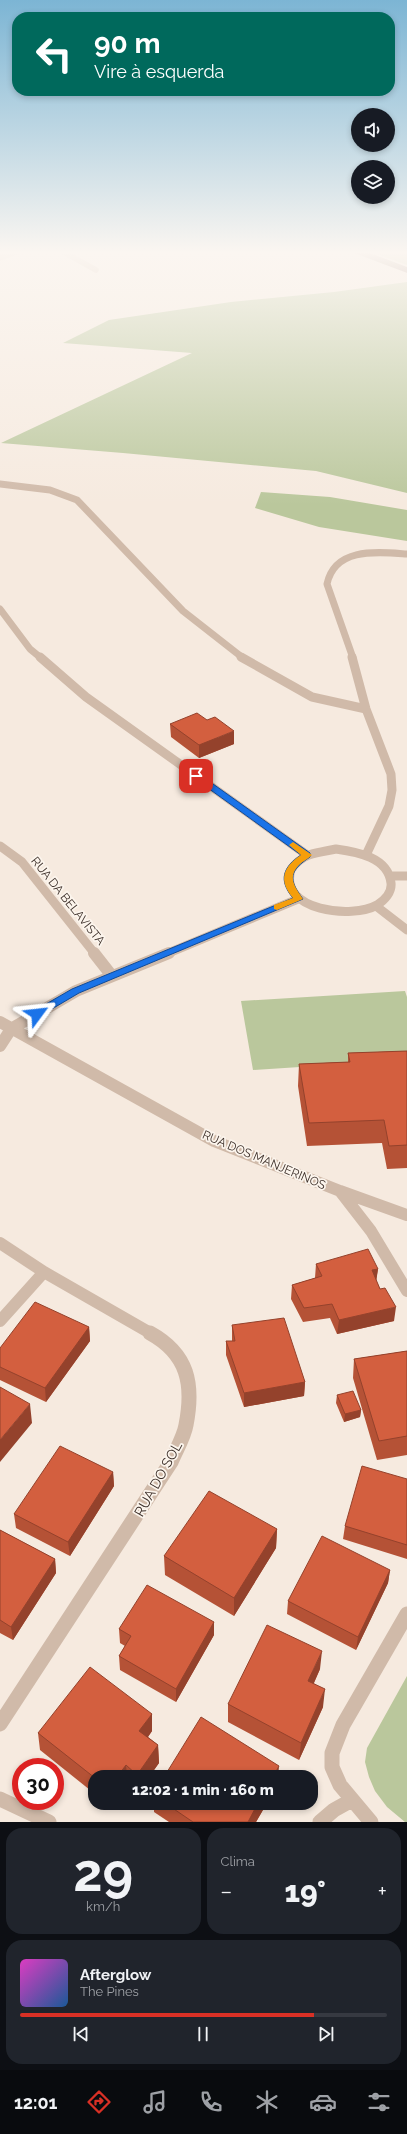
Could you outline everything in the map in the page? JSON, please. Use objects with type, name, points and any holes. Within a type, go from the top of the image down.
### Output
[{"type":"street","points":[[0,484],[50,490],[77,500],[183,611],[235,654],[312,697],[366,709]]},
{"type":"street","points":[[366,855],[383,822],[392,790],[391,774],[366,709],[353,659],[327,584],[327,576],[335,564],[352,556],[383,552],[407,554]]},
{"type":"street","points":[[0,608],[30,649],[58,675],[86,697],[307,855]]},
{"type":"street","name":"RUA DA BELAVISTA","points":[[0,846],[22,862],[112,976]]},
{"type":"street","points":[[336,850],[351,851],[366,855],[386,868],[391,876],[392,887],[387,897],[376,906],[361,911],[344,913],[327,912],[298,899],[290,890],[288,880],[290,870],[297,862],[307,855],[321,851],[336,850]]},
{"type":"street","points":[[391,876],[407,876]]},
{"type":"street","points":[[0,1046],[11,1028],[76,991],[298,899]]},
{"type":"street","points":[[376,906],[407,930]]},
{"type":"street","name":"RUA DOS MANJERINOS","points":[[0,1022],[214,1141],[340,1192],[371,1230],[407,1291]]},
{"type":"street","points":[[340,1192],[407,1215]]},
{"type":"street","name":"RUA DO SOL","points":[[0,1243],[44,1272],[156,1336],[180,1358],[187,1373],[189,1391],[186,1426],[177,1448],[163,1474],[127,1532],[0,1724]]},
{"type":"street","points":[[0,1321],[44,1272]]},
{"type":"street","points":[[372,1822],[352,1800],[335,1776],[331,1758],[335,1741],[407,1614]]},
{"type":"street","points":[[0,1799],[49,1822]]},
{"type":"street","points":[[320,1822],[334,1810],[352,1800]]},
{"type":"green space","points":[[79,335],[407,335],[407,493],[316,471],[1,443],[192,353],[63,343]]},
{"type":"green space","points":[[261,492],[330,497],[407,510],[407,541],[319,527],[255,508]]},
{"type":"green space","points":[[405,991],[407,997],[407,1060],[253,1070],[241,1001]]},
{"type":"green space","points":[[407,1676],[407,1822],[405,1822],[387,1807],[375,1791],[365,1762],[367,1748]]},
{"type":"building","points":[[197,713],[207,720],[215,717],[234,731],[199,745],[170,724]]},
{"type":"building","points":[[407,1051],[407,1145],[389,1146],[384,1120],[309,1123],[299,1064],[350,1062],[348,1053]]},
{"type":"building","points":[[368,1249],[378,1269],[372,1270],[380,1289],[385,1288],[396,1307],[339,1320],[332,1304],[304,1308],[292,1285],[322,1276],[316,1264]]},
{"type":"building","points":[[35,1302],[89,1327],[45,1388],[0,1367],[0,1348]]},
{"type":"building","points":[[284,1318],[305,1382],[244,1393],[226,1341],[235,1341],[232,1325]]},
{"type":"building","points":[[407,1351],[407,1436],[379,1441],[354,1359]]},
{"type":"building","points":[[0,1387],[30,1404],[0,1440]]},
{"type":"building","points":[[353,1391],[361,1410],[345,1414],[337,1395]]},
{"type":"building","points":[[60,1446],[113,1472],[68,1542],[14,1514]]},
{"type":"building","points":[[362,1466],[407,1479],[407,1545],[345,1526]]},
{"type":"building","points":[[209,1491],[277,1529],[234,1598],[164,1556]]},
{"type":"building","points":[[0,1530],[55,1559],[11,1627],[0,1620]]},
{"type":"building","points":[[322,1536],[390,1570],[358,1637],[288,1601]]},
{"type":"building","points":[[147,1585],[214,1622],[176,1689],[119,1656],[131,1636],[119,1629]]},
{"type":"building","points":[[267,1625],[322,1651],[308,1681],[325,1689],[301,1743],[228,1704]]},
{"type":"building","points":[[90,1667],[152,1714],[139,1731],[158,1745],[140,1770],[132,1770],[126,1765],[122,1770],[88,1770],[88,1772],[38,1733]]},
{"type":"building","points":[[201,1717],[279,1766],[277,1770],[168,1770]]},
{"type":"building","points":[[175,1810],[254,1810],[248,1822],[193,1822]]},
{"type":"slow traffic","points":[[277,907],[298,899],[290,890],[288,880],[290,870],[297,862],[307,855],[293,845]]},
{"type":"route","points":[[37,1014],[76,991],[298,899],[290,890],[288,880],[290,870],[297,862],[307,855],[196,776]]}]
